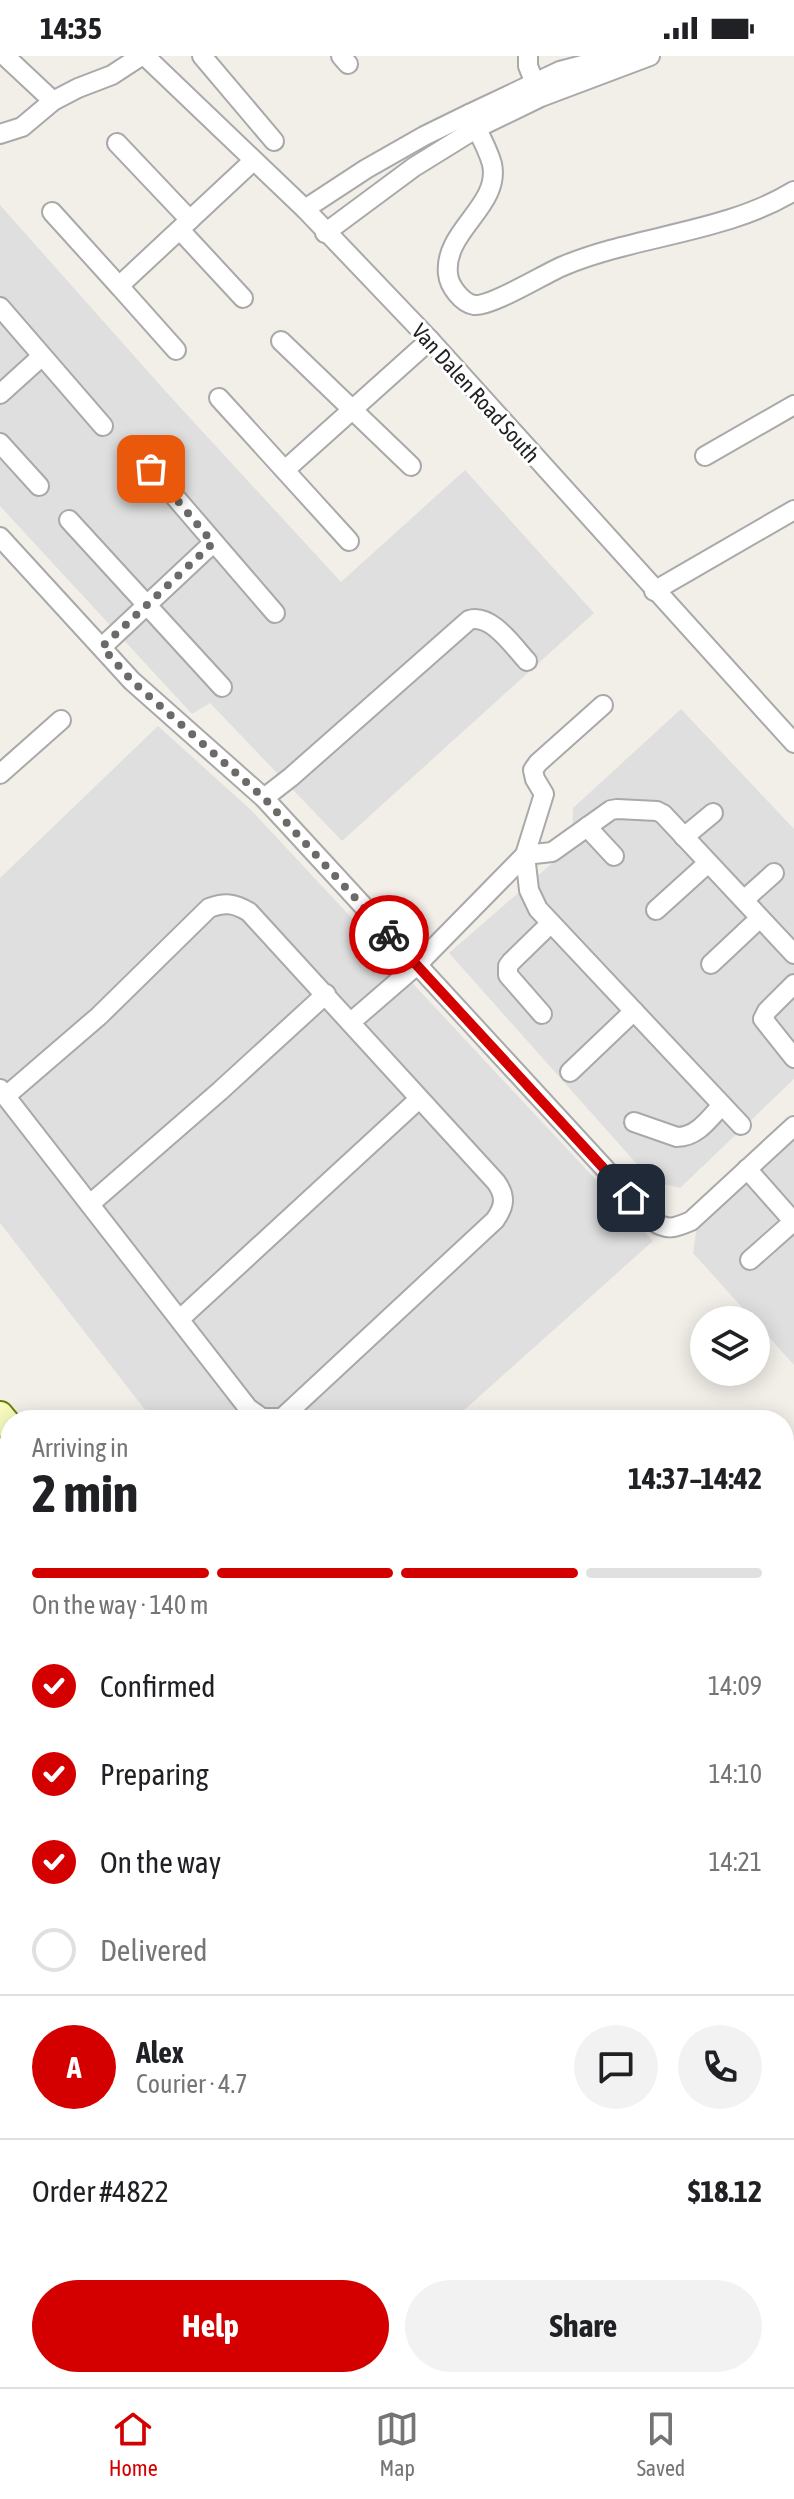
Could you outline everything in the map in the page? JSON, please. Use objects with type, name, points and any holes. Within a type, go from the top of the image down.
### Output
[{"type":"street","points":[[5,56],[53,101]]},
{"type":"street","points":[[0,134],[22,127],[53,101],[112,75],[143,56]]},
{"type":"street","name":"Van Dalen Road South","points":[[143,56],[305,209],[430,340],[794,743]]},
{"type":"street","points":[[202,56],[274,141]]},
{"type":"street","points":[[528,56],[537,90]]},
{"type":"street","points":[[537,90],[560,71],[616,56]]},
{"type":"street","points":[[305,209],[424,136],[473,121],[537,90],[650,56]]},
{"type":"street","points":[[473,121],[492,166],[492,184],[454,247],[448,274],[462,299],[472,305],[487,304],[565,265],[734,217],[778,201],[794,191]]},
{"type":"street","points":[[325,233],[473,121]]},
{"type":"street","points":[[117,143],[243,298]]},
{"type":"street","points":[[119,286],[253,161]]},
{"type":"street","points":[[52,212],[176,350]]},
{"type":"street","points":[[0,307],[103,426]]},
{"type":"street","points":[[285,470],[430,340]]},
{"type":"street","points":[[281,341],[411,466]]},
{"type":"street","points":[[0,394],[41,357]]},
{"type":"street","points":[[219,398],[349,541]]},
{"type":"street","points":[[705,456],[794,405]]},
{"type":"street","points":[[0,443],[39,486]]},
{"type":"street","points":[[151,469],[275,613]]},
{"type":"street","points":[[654,591],[794,510]]},
{"type":"street","points":[[69,520],[222,687]]},
{"type":"street","points":[[0,537],[132,681],[264,798],[653,1221],[663,1228],[676,1228],[691,1221],[794,1126]]},
{"type":"street","points":[[102,647],[213,543]]},
{"type":"street","points":[[264,798],[469,620],[488,621],[527,661]]},
{"type":"street","points":[[603,705],[535,767],[533,775],[543,790],[544,798],[525,855],[529,890],[538,909],[741,1125]]},
{"type":"street","points":[[0,774],[61,720]]},
{"type":"street","points":[[351,1022],[417,965],[525,855],[552,852],[606,813],[617,809],[652,810],[663,814],[794,954]]},
{"type":"street","points":[[684,837],[713,813]]},
{"type":"street","points":[[587,827],[614,856]]},
{"type":"street","points":[[656,910],[708,863]]},
{"type":"street","points":[[744,900],[774,873]]},
{"type":"street","points":[[251,1410],[3,1093],[99,1016],[209,908],[223,903],[236,904],[249,912],[503,1192],[501,1212],[495,1220],[291,1410]]},
{"type":"street","points":[[711,964],[760,918]]},
{"type":"street","points":[[542,1014],[508,975],[508,966],[551,923]]},
{"type":"street","points":[[794,984],[763,1019],[794,1058]]},
{"type":"street","points":[[90,1204],[326,994]]},
{"type":"street","points":[[570,1072],[634,1011]]},
{"type":"street","points":[[180,1319],[419,1099]]},
{"type":"street","points":[[634,1122],[684,1137],[695,1133],[722,1105]]},
{"type":"street","points":[[747,1169],[794,1221],[750,1260]]},
{"type":"shaded area","points":[[0,205],[341,582],[465,470],[594,613],[342,841],[210,703],[192,714],[0,506]]},
{"type":"shaded area","points":[[681,709],[794,829],[794,1079],[680,1188],[652,1181],[449,953],[572,846],[573,808]]},
{"type":"shaded area","points":[[158,726],[251,810],[653,1241],[464,1410],[145,1410],[0,1223],[0,878]]},
{"type":"shaded area","points":[[794,1133],[794,1365],[770,1338],[770,1306],[741,1306],[693,1253],[698,1219]]},
{"type":"way so far","points":[[151,469],[213,543],[102,647],[132,681],[264,798],[389,935]]},
{"type":"route","points":[[389,935],[631,1198]]}]
